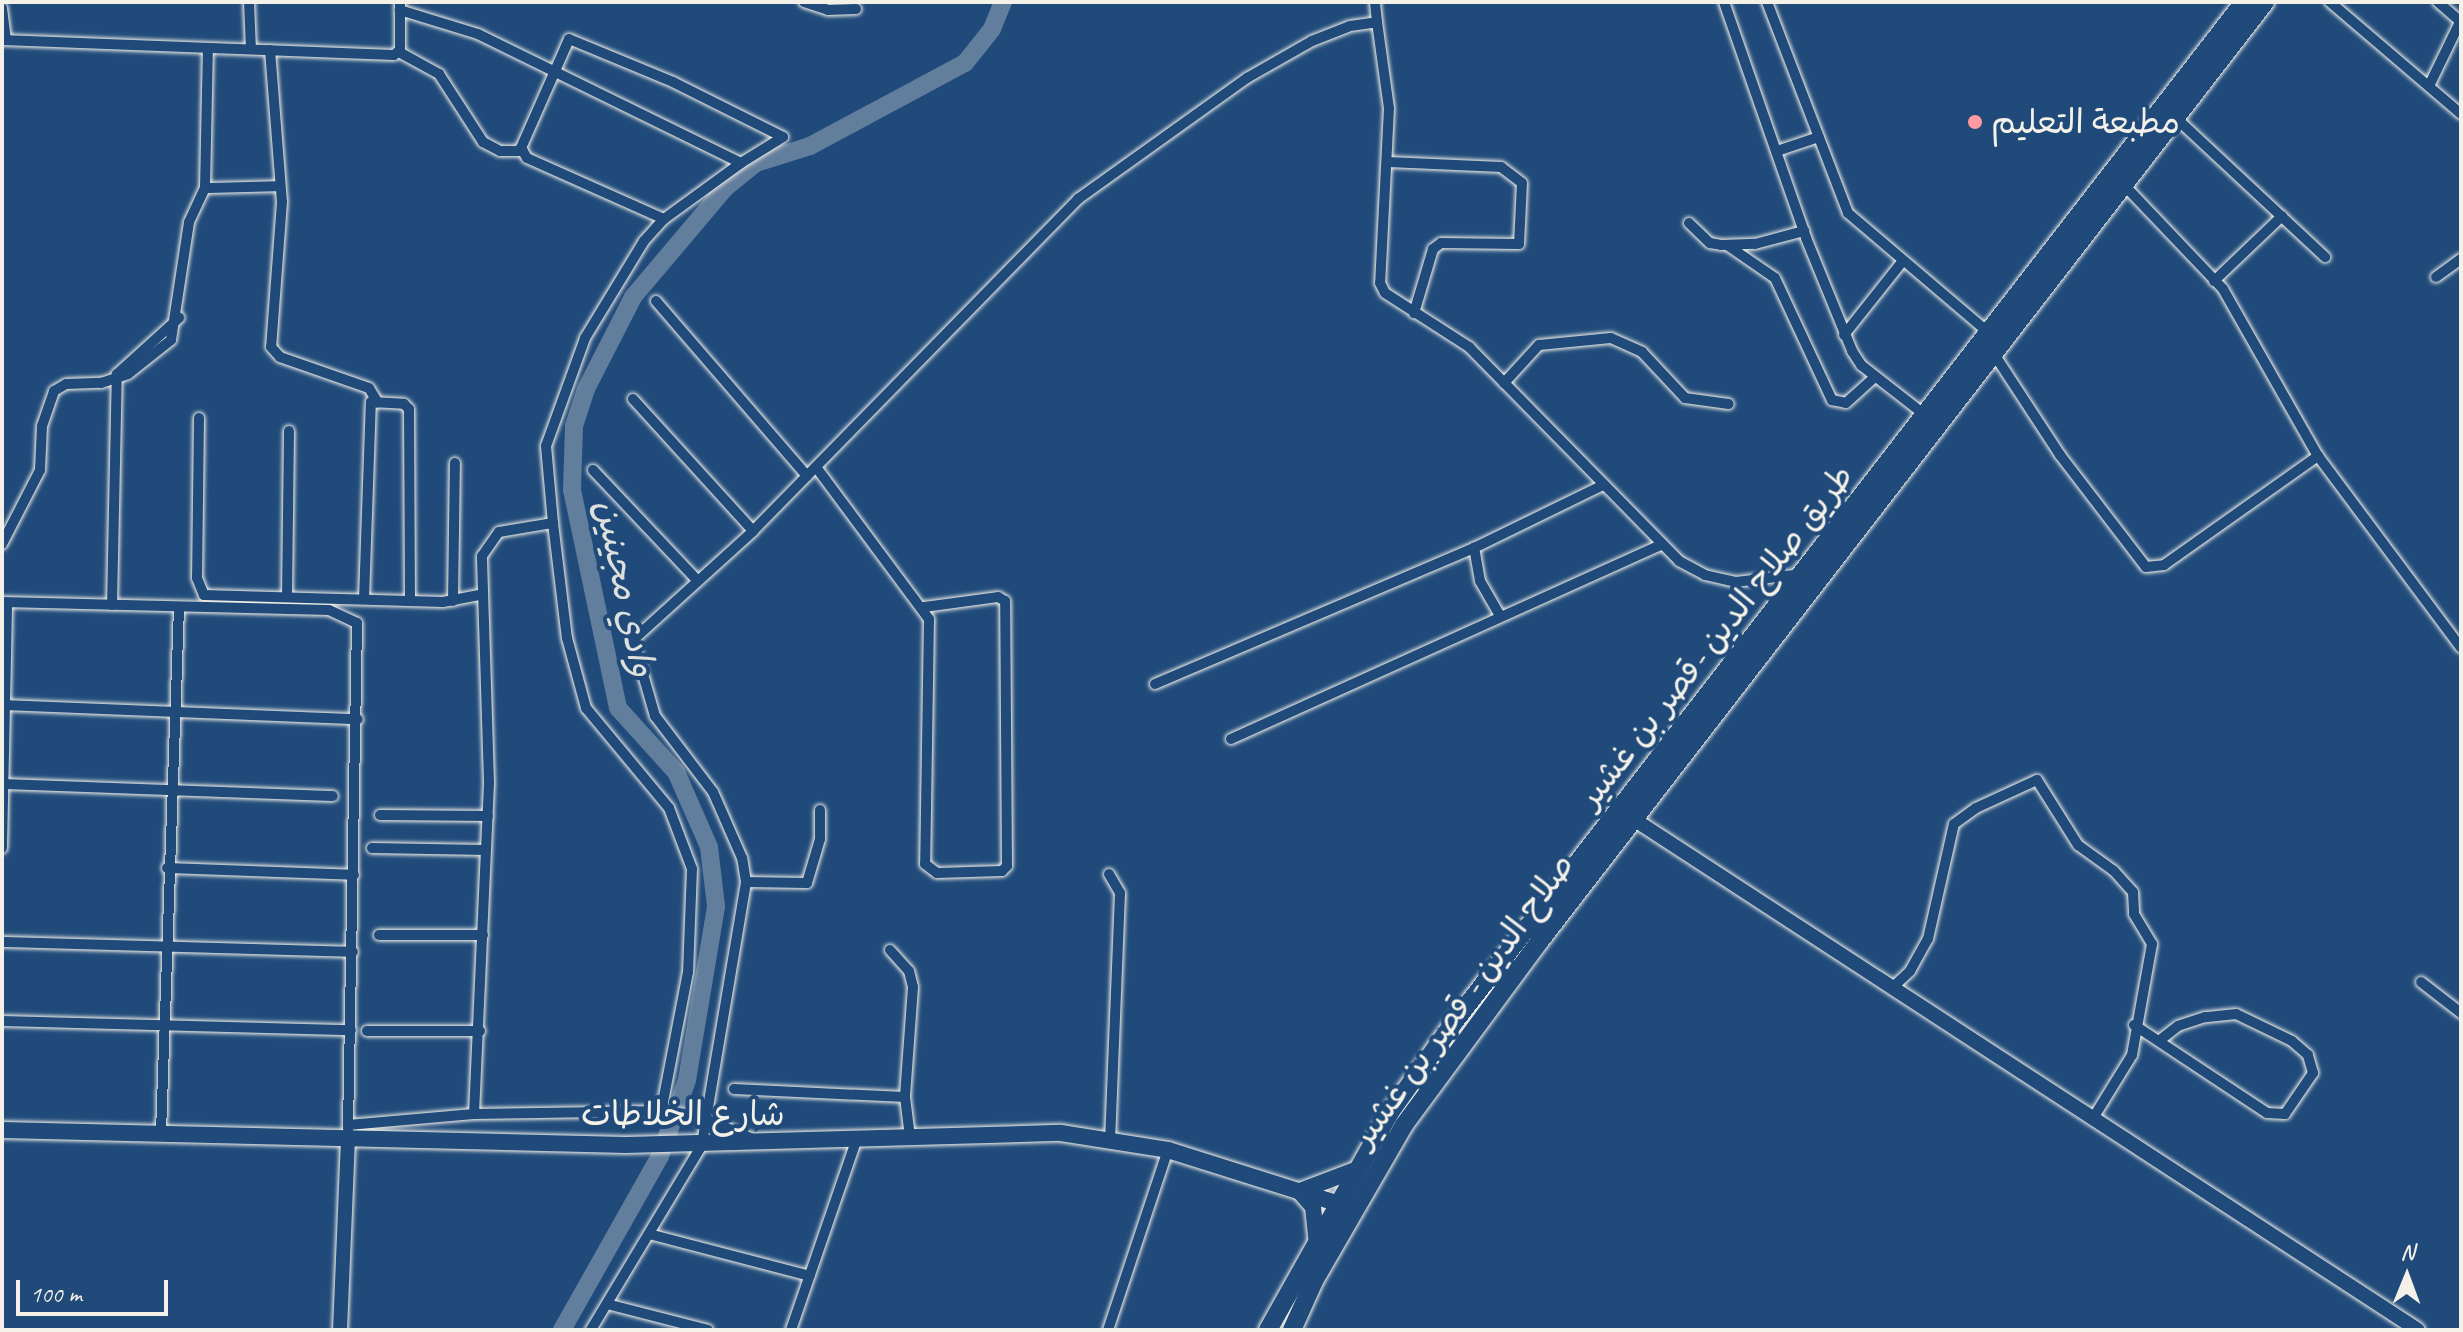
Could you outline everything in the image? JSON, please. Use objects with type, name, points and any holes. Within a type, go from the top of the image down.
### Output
[{"type":"highway","name":"طريق صلاح الدين -قصر بن غشير","points":[[1268,1330],[1316,1238],[1391,1111],[2244,2]]},
{"type":"highway","name":"صلاح الدين - قصر بن غشير","points":[[1292,1330],[1354,1209],[1404,1125],[2265,2]]},
{"type":"highway","points":[[1391,1111],[1404,1125]]},
{"type":"main road","points":[[1635,820],[2418,1330]]},
{"type":"main road","name":"شارع الخلاطات","points":[[2,1130],[348,1133],[626,1145],[766,1144],[1049,1132],[1168,1150],[1354,1209]]},
{"type":"main road","points":[[340,1330],[348,1133]]},
{"type":"main road","points":[[1316,1238],[1313,1207],[1299,1191],[1358,1169]]},
{"type":"street","points":[[249,2],[251,49]]},
{"type":"street","points":[[804,2],[828,10],[856,9]]},
{"type":"street","points":[[1375,2],[1388,78],[1388,162],[1380,283],[1390,298],[1461,340],[1679,561],[1718,580],[1805,574]]},
{"type":"street","points":[[1724,2],[1844,335],[1861,365],[1925,415]]},
{"type":"street","points":[[1767,2],[1848,213],[1988,332]]},
{"type":"street","points":[[2330,2],[2461,114]]},
{"type":"street","points":[[2429,86],[2461,22],[2438,2]]},
{"type":"street","points":[[399,52],[400,6],[478,34],[741,163]]},
{"type":"street","points":[[2,8],[4,40],[399,52],[439,74],[483,142],[500,151],[523,151],[664,219]]},
{"type":"street","points":[[591,1330],[702,1145],[746,882],[732,831],[713,792],[655,716],[633,647],[637,633],[753,531],[1078,199],[1113,170],[1286,56],[1350,26],[1377,22]]},
{"type":"street","points":[[523,151],[521,141],[566,43],[575,39],[783,137],[752,161],[741,163],[664,219],[609,293],[559,397],[545,468],[567,638],[586,708],[669,808],[692,869],[688,972],[662,1089],[665,1111]]},
{"type":"street","points":[[2,544],[40,470],[42,426],[54,391],[66,384],[116,379],[165,349],[179,318],[189,222],[205,188],[208,48]]},
{"type":"street","points":[[270,50],[280,186],[274,353],[369,388],[378,403]]},
{"type":"street","points":[[2176,118],[2325,257]]},
{"type":"street","points":[[1777,151],[1819,137]]},
{"type":"street","points":[[1388,162],[1501,167],[1522,183],[1519,244],[1441,243],[1433,249],[1414,313]]},
{"type":"street","points":[[205,188],[280,186]]},
{"type":"street","points":[[2125,186],[2214,281],[2318,456],[2461,648]]},
{"type":"street","points":[[2214,281],[2282,216]]},
{"type":"street","points":[[1689,223],[1710,243],[1727,245],[1755,244],[1804,231]]},
{"type":"street","points":[[1727,245],[1775,278],[1832,400],[1846,403],[1875,377]]},
{"type":"street","points":[[2436,277],[2461,259]]},
{"type":"street","points":[[1844,335],[1902,262]]},
{"type":"street","points":[[656,301],[807,476]]},
{"type":"street","points":[[112,605],[116,379],[122,364],[179,318]]},
{"type":"street","points":[[1504,383],[1539,345],[1611,338],[1642,352],[1685,398],[1729,404]]},
{"type":"street","points":[[1994,354],[2060,455],[2146,567],[2164,565],[2318,456]]},
{"type":"street","points":[[633,399],[753,531]]},
{"type":"street","points":[[364,599],[368,405],[378,403],[409,409],[410,601]]},
{"type":"street","points":[[199,418],[198,590],[208,596],[410,601],[453,601],[480,595]]},
{"type":"street","points":[[287,596],[289,431]]},
{"type":"street","points":[[453,601],[455,463]]},
{"type":"street","points":[[816,467],[924,607],[930,624],[925,864],[937,873],[1002,871],[1007,866],[1005,601],[998,597],[924,607]]},
{"type":"street","points":[[593,470],[697,580]]},
{"type":"street","points":[[1155,684],[1474,548],[1603,485]]},
{"type":"street","points":[[474,1114],[488,816],[480,595],[482,556],[490,539],[509,529],[553,523]]},
{"type":"street","points":[[1231,739],[1499,614],[1662,544]]},
{"type":"street","points":[[1474,548],[1480,581],[1499,614]]},
{"type":"street","points":[[2,848],[5,602],[329,610],[351,616],[361,630],[348,1133],[474,1114],[665,1111],[706,1119],[766,1144]]},
{"type":"street","points":[[161,1133],[167,868],[179,607]]},
{"type":"street","points":[[4,705],[358,719]]},
{"type":"street","points":[[1892,988],[1910,971],[1928,939],[1954,824],[2037,780],[2078,845],[2114,871],[2133,892],[2134,914],[2152,955],[2134,1025],[2129,1063],[2092,1120]]},
{"type":"street","points":[[3,784],[333,796]]},
{"type":"street","points":[[746,882],[807,883],[820,839],[820,810]]},
{"type":"street","points":[[380,815],[488,816]]},
{"type":"street","points":[[372,848],[486,850]]},
{"type":"street","points":[[167,868],[354,875]]},
{"type":"street","points":[[1109,874],[1120,893],[1110,1139]]},
{"type":"street","points":[[379,935],[483,935]]},
{"type":"street","points":[[2,942],[353,952]]},
{"type":"street","points":[[890,950],[909,971],[913,987],[905,1097],[910,1137]]},
{"type":"street","points":[[2421,982],[2461,1013]]},
{"type":"street","points":[[2134,1025],[2267,1113],[2285,1114],[2313,1073],[2308,1055],[2292,1041],[2236,1014],[2205,1017],[2178,1026],[2159,1041]]},
{"type":"street","points":[[2,1021],[351,1030]]},
{"type":"street","points":[[367,1031],[480,1031]]},
{"type":"street","points":[[734,1089],[905,1097]]},
{"type":"street","points":[[791,1330],[856,1141]]},
{"type":"street","points":[[1108,1330],[1168,1150]]},
{"type":"street","points":[[649,1234],[810,1276]]},
{"type":"street","points":[[607,1304],[708,1330]]},
{"type":"waterway","name":"وادي مجينين","points":[[562,1330],[660,1156],[687,1080],[716,906],[709,847],[676,772],[618,708],[572,490],[574,426],[586,389],[633,297],[725,188],[756,163],[810,146],[965,63],[992,29],[1003,2]]},
{"type":"place","name":"مطبعة التعليم","points":[[1975,122]]}]
